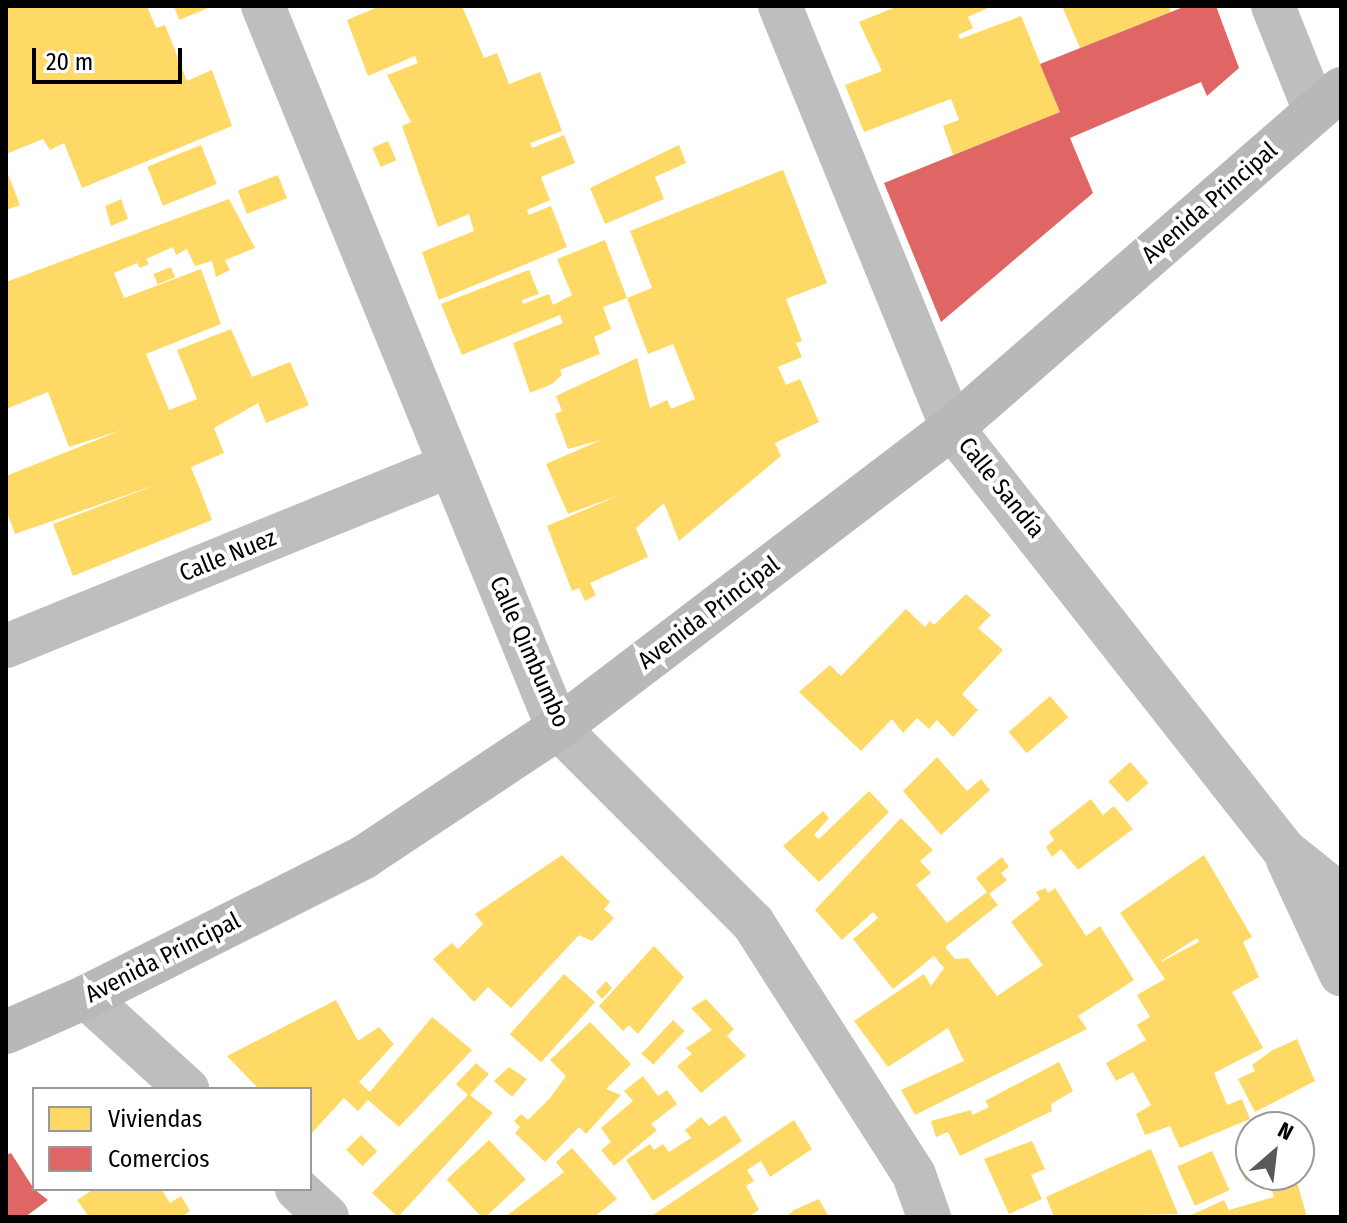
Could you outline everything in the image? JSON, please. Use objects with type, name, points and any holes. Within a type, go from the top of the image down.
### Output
[{"type":"street","name":"Calle Qimbumbo","points":[[263,6],[558,728],[753,923],[914,1175],[929,1217]]},
{"type":"street","name":"Calle Sandía","points":[[780,6],[952,428],[1284,850],[1341,896]]},
{"type":"street","points":[[1273,6],[1328,100]]},
{"type":"street","name":"Avenida Principal","points":[[6,1032],[86,997],[364,857],[558,728],[952,428],[1328,100]]},
{"type":"street","name":"Calle Nuez","points":[[8,640],[449,466]]},
{"type":"street","points":[[1284,850],[1341,974]]},
{"type":"street","points":[[86,997],[185,1087]]},
{"type":"street","points":[[299,1191],[327,1217]]},
{"type":"building: Viviendas","points":[[6,6],[147,6],[156,28],[165,25],[187,81],[212,70],[232,126],[82,188],[64,143],[50,150],[43,139],[6,154]]},
{"type":"building: Viviendas","points":[[174,6],[213,6],[179,20]]},
{"type":"building: Viviendas","points":[[380,6],[462,6],[484,58],[497,53],[509,84],[540,72],[562,131],[530,143],[532,148],[564,135],[575,163],[541,177],[550,200],[527,210],[529,215],[551,206],[567,247],[439,300],[422,252],[474,231],[469,214],[438,227],[402,126],[411,122],[387,75],[418,63],[415,56],[368,76],[347,20]]},
{"type":"building: Viviendas","points":[[898,6],[992,6],[968,17],[973,28],[958,35],[960,39],[1021,16],[1060,112],[953,155],[943,126],[959,120],[951,99],[864,132],[845,85],[882,71],[859,22]]},
{"type":"building: Viviendas","points":[[1062,6],[1169,6],[1171,12],[1080,48]]},
{"type":"building: Viviendas","points":[[388,141],[396,160],[381,167],[372,148]]},
{"type":"building: Viviendas","points":[[201,145],[217,184],[163,206],[147,167]]},
{"type":"building: Viviendas","points":[[679,145],[686,163],[655,177],[664,199],[605,224],[590,188]]},
{"type":"building: Viviendas","points":[[6,169],[20,205],[6,210]]},
{"type":"building: Viviendas","points":[[783,170],[827,283],[786,299],[802,341],[796,343],[802,357],[778,367],[786,385],[800,379],[819,422],[775,443],[781,456],[679,541],[664,503],[636,528],[648,557],[590,583],[596,595],[585,601],[579,588],[572,591],[547,526],[622,494],[568,514],[546,464],[601,440],[568,449],[555,414],[562,411],[556,396],[637,358],[650,408],[667,400],[671,409],[695,399],[673,344],[648,354],[627,298],[652,288],[630,231]]},
{"type":"building: Viviendas","points":[[278,175],[287,198],[247,214],[238,190]]},
{"type":"building: Viviendas","points":[[121,199],[128,219],[111,226],[105,206]]},
{"type":"building: Viviendas","points":[[229,199],[255,248],[225,260],[230,270],[216,277],[212,261],[195,266],[187,249],[176,255],[173,247],[146,259],[149,264],[140,268],[137,263],[114,273],[124,298],[201,269],[221,324],[146,354],[169,410],[197,399],[177,350],[231,329],[252,377],[290,362],[309,405],[266,423],[258,403],[214,428],[224,453],[191,467],[212,520],[73,576],[53,524],[161,483],[15,534],[6,510],[6,476],[122,430],[69,447],[48,392],[6,409],[6,282]]},
{"type":"building: Viviendas","points":[[605,240],[627,298],[603,307],[611,329],[594,337],[600,354],[560,370],[562,375],[552,384],[530,393],[513,343],[563,323],[560,315],[462,355],[441,304],[529,270],[539,294],[522,300],[523,304],[549,294],[553,305],[572,295],[557,259]]},
{"type":"building: Viviendas","points":[[171,267],[175,277],[158,284],[153,274]]},
{"type":"building: Viviendas","points":[[966,594],[991,615],[978,628],[1003,650],[962,694],[978,710],[953,737],[937,720],[929,729],[917,718],[903,733],[892,719],[861,751],[799,692],[830,665],[841,676],[906,609],[925,627],[930,621],[934,625]]},
{"type":"building: Viviendas","points":[[1050,696],[1068,717],[1027,753],[1008,732]]},
{"type":"building: Viviendas","points":[[937,757],[967,791],[981,779],[990,790],[941,835],[903,791]]},
{"type":"building: Viviendas","points":[[1130,762],[1149,783],[1127,802],[1108,781]]},
{"type":"building: Viviendas","points":[[869,791],[889,812],[819,882],[783,846],[823,811],[829,818],[814,835],[819,839]]},
{"type":"building: Viviendas","points":[[1091,799],[1103,815],[1114,806],[1133,829],[1078,870],[1061,849],[1052,857],[1046,847],[1054,840],[1049,832]]},
{"type":"building: Viviendas","points":[[901,818],[933,850],[920,861],[931,873],[916,885],[947,923],[987,892],[976,878],[1002,857],[1009,867],[1001,873],[1007,880],[989,894],[998,905],[945,947],[955,959],[968,958],[997,996],[1043,965],[1011,922],[1040,899],[1036,892],[1045,888],[1048,893],[1055,888],[1086,936],[1100,926],[1134,980],[1078,1016],[1087,1029],[915,1115],[901,1090],[964,1061],[948,1028],[888,1067],[854,1021],[924,974],[931,986],[944,968],[934,956],[893,989],[853,939],[878,918],[873,912],[842,940],[815,910]]},
{"type":"building: Viviendas","points":[[562,855],[610,902],[604,909],[614,918],[592,941],[579,935],[511,1008],[488,987],[474,1002],[433,959],[452,943],[458,949],[483,924],[475,914]]},
{"type":"building: Viviendas","points":[[1204,855],[1252,937],[1243,942],[1259,977],[1232,992],[1263,1048],[1214,1073],[1227,1105],[1242,1099],[1247,1111],[1235,1111],[1235,1125],[1180,1148],[1170,1126],[1145,1135],[1136,1114],[1151,1105],[1133,1072],[1116,1081],[1106,1063],[1146,1040],[1137,1025],[1150,1017],[1137,995],[1165,979],[1120,913]],"holes":[[[1197,938],[1199,942],[1161,961]]]},
{"type":"building: Viviendas","points":[[654,946],[684,977],[638,1034],[629,1025],[623,1031],[599,1006]]},
{"type":"building: Viviendas","points":[[564,974],[595,1002],[541,1062],[510,1034]]},
{"type":"building: Viviendas","points":[[606,981],[612,988],[602,999],[596,992]]},
{"type":"building: Viviendas","points":[[706,999],[734,1029],[727,1036],[746,1056],[701,1093],[677,1066],[692,1054],[686,1048],[712,1030],[691,1008]]},
{"type":"building: Viviendas","points":[[336,1000],[358,1041],[379,1027],[394,1044],[359,1082],[370,1092],[432,1017],[472,1050],[399,1127],[368,1100],[358,1111],[344,1098],[312,1133],[312,1087],[257,1087],[227,1056]]},
{"type":"building: Viviendas","points":[[673,1020],[685,1031],[653,1065],[642,1054]]},
{"type":"building: Viviendas","points":[[590,1022],[631,1064],[606,1089],[621,1095],[586,1134],[579,1127],[545,1162],[515,1133],[520,1127],[514,1121],[521,1114],[528,1120],[550,1098],[566,1076],[550,1060]]},
{"type":"building: Viviendas","points":[[1297,1039],[1315,1081],[1254,1111],[1238,1079],[1255,1071],[1252,1065],[1271,1051]]},
{"type":"building: Viviendas","points":[[1059,1062],[1073,1091],[1051,1104],[1052,1111],[960,1156],[948,1132],[936,1137],[931,1121],[971,1110],[972,1115],[989,1107],[985,1101]]},
{"type":"building: Viviendas","points":[[476,1063],[489,1074],[470,1095],[493,1113],[398,1217],[372,1193],[468,1095],[456,1084]]},
{"type":"building: Viviendas","points":[[509,1067],[527,1079],[512,1097],[494,1081]]},
{"type":"building: Viviendas","points":[[643,1076],[658,1096],[667,1090],[677,1104],[651,1124],[657,1130],[614,1166],[601,1150],[611,1142],[601,1128],[633,1101],[624,1091]]},
{"type":"building: Viviendas","points":[[725,1115],[742,1141],[653,1201],[626,1160],[650,1144],[654,1150],[663,1144],[669,1152],[691,1138],[685,1130],[701,1117],[709,1126]]},
{"type":"building: Viviendas","points":[[794,1120],[812,1149],[770,1177],[761,1161],[747,1170],[754,1181],[746,1186],[759,1210],[748,1217],[650,1217]]},
{"type":"building: Viviendas","points":[[361,1135],[377,1151],[362,1166],[346,1150]]},
{"type":"building: Viviendas","points":[[489,1140],[526,1179],[486,1217],[481,1217],[447,1180]]},
{"type":"building: Viviendas","points":[[1032,1141],[1045,1169],[1031,1175],[1042,1199],[1009,1214],[984,1159]]},
{"type":"building: Viviendas","points":[[572,1148],[617,1199],[594,1217],[505,1217],[564,1172],[556,1162]]},
{"type":"building: Viviendas","points":[[1151,1149],[1178,1214],[1054,1217],[1046,1197]]},
{"type":"building: Viviendas","points":[[1212,1151],[1229,1190],[1195,1206],[1177,1166]]},
{"type":"building: Viviendas","points":[[91,1191],[162,1191],[170,1203],[181,1196],[190,1211],[182,1217],[89,1217],[77,1200]]},
{"type":"building: Viviendas","points":[[1272,1191],[1300,1191],[1307,1217],[1187,1217],[1224,1200],[1229,1210],[1274,1197]]},
{"type":"building: Viviendas","points":[[819,1199],[829,1217],[786,1217],[794,1210]]},
{"type":"building: Comercios","points":[[1186,6],[1216,6],[1239,68],[1207,96],[1201,82],[1070,138],[1093,193],[941,322],[884,183],[1060,112],[1040,64]]},
{"type":"building: Comercios","points":[[11,1153],[32,1186],[32,1191],[48,1200],[25,1217],[6,1217],[6,1155]]}]
